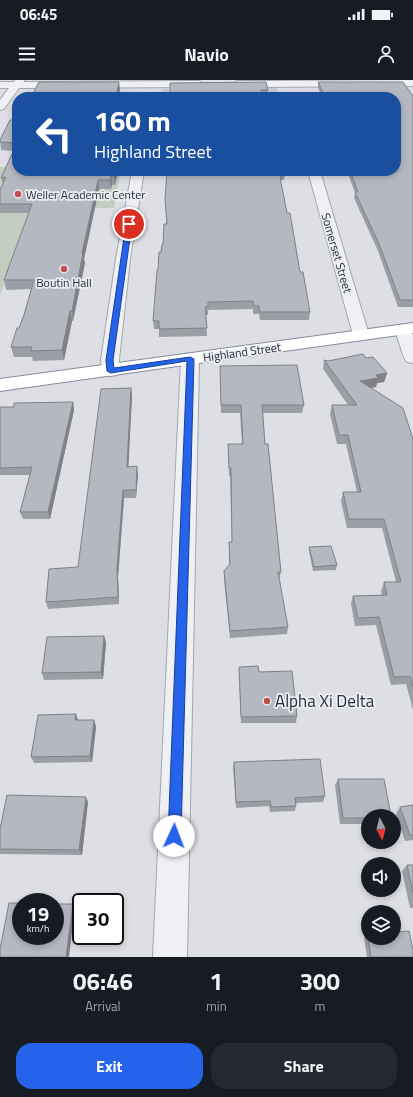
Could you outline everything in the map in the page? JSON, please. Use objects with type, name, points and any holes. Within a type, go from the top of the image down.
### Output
[{"type":"highway","name":"Highland Street","points":[[0,385],[111,371],[408,329]]},
{"type":"street","points":[[0,107],[18,83]]},
{"type":"street","points":[[0,86],[18,83],[150,88],[209,84]]},
{"type":"street","points":[[224,84],[290,88],[413,83]]},
{"type":"street","points":[[111,371],[110,360],[121,273],[137,176]]},
{"type":"street","name":"Somerset Street","points":[[315,176],[361,335]]},
{"type":"street","points":[[408,329],[413,358]]},
{"type":"street","points":[[170,957],[190,359]]},
{"type":"shaded area","points":[[277,88],[278,92],[161,92],[162,89]]},
{"type":"green space","points":[[0,167],[12,167],[12,176],[120,176],[114,208],[50,208],[26,224],[0,296]]},
{"type":"building","points":[[39,82],[119,82],[117,92],[34,92]]},
{"type":"building","points":[[266,82],[268,90],[261,90],[262,92],[170,92],[170,83]]},
{"type":"building","points":[[318,82],[403,82],[413,96],[413,300],[400,300],[379,244],[355,192],[358,192],[352,176],[401,176],[401,92],[323,92]]},
{"type":"building","points":[[10,120],[12,120],[12,143],[0,142],[0,140]]},
{"type":"building","points":[[12,154],[12,176],[111,176],[110,180],[98,180],[82,253],[72,311],[70,311],[62,350],[31,351],[32,347],[11,347],[17,328],[19,328],[24,315],[34,280],[4,280],[32,204],[0,204],[0,190],[6,177],[1,178]]},
{"type":"building","points":[[167,176],[282,176],[280,177],[287,213],[290,213],[300,272],[303,272],[310,312],[260,312],[259,306],[254,306],[253,301],[208,302],[208,307],[205,307],[207,328],[159,329],[159,321],[153,321],[159,252],[161,252],[163,245],[164,224],[167,224],[165,199]]},
{"type":"building","points":[[363,354],[366,358],[373,357],[387,373],[376,375],[378,378],[360,381],[403,408],[413,439],[413,687],[410,676],[394,677],[379,617],[358,618],[353,596],[387,595],[384,582],[401,582],[384,519],[349,519],[343,492],[361,492],[348,435],[339,435],[332,405],[357,405],[324,360],[328,361]]},
{"type":"building","points":[[297,365],[304,405],[262,405],[265,444],[268,444],[281,572],[278,572],[288,627],[230,631],[224,571],[230,564],[229,542],[232,542],[231,468],[229,468],[228,444],[243,444],[241,405],[221,405],[220,366]]},
{"type":"building","points":[[131,388],[127,467],[137,466],[136,490],[123,490],[117,569],[118,597],[46,602],[49,569],[78,567],[101,389]]},
{"type":"building","points":[[73,402],[48,512],[20,512],[32,467],[0,468],[0,407],[14,407],[14,403]]},
{"type":"building","points":[[331,546],[337,565],[314,567],[309,547]]},
{"type":"building","points":[[104,636],[101,672],[42,673],[47,637]]},
{"type":"building","name":"Alpha Xi Delta","points":[[258,666],[259,672],[292,671],[297,716],[241,717],[239,667]]},
{"type":"building","points":[[76,714],[75,720],[94,720],[90,756],[31,757],[38,715]]},
{"type":"building","points":[[320,759],[325,796],[295,798],[296,806],[271,807],[270,801],[236,802],[234,762]]},
{"type":"building","points":[[338,779],[384,779],[390,809],[361,809],[361,818],[343,818]]},
{"type":"building","points":[[7,795],[86,797],[79,850],[0,849],[0,829]]},
{"type":"building","points":[[413,805],[413,835],[410,835],[400,807]]},
{"type":"building","points":[[407,865],[413,865],[413,893]]},
{"type":"building","points":[[9,903],[12,903],[12,945],[64,945],[64,904],[72,904],[66,957],[0,957],[0,949]]},
{"type":"building","points":[[409,931],[413,957],[371,957],[369,945],[401,945],[401,932]]},
{"type":"place","name":"Weller Academic Center","points":[[18,194]]},
{"type":"place","name":"Boutin Hall","points":[[64,269]]},
{"type":"place","name":"Alpha Xi Delta","points":[[267,701]]},
{"type":"route","points":[[129,224],[110,360],[111,371],[190,359],[174,836]]}]
